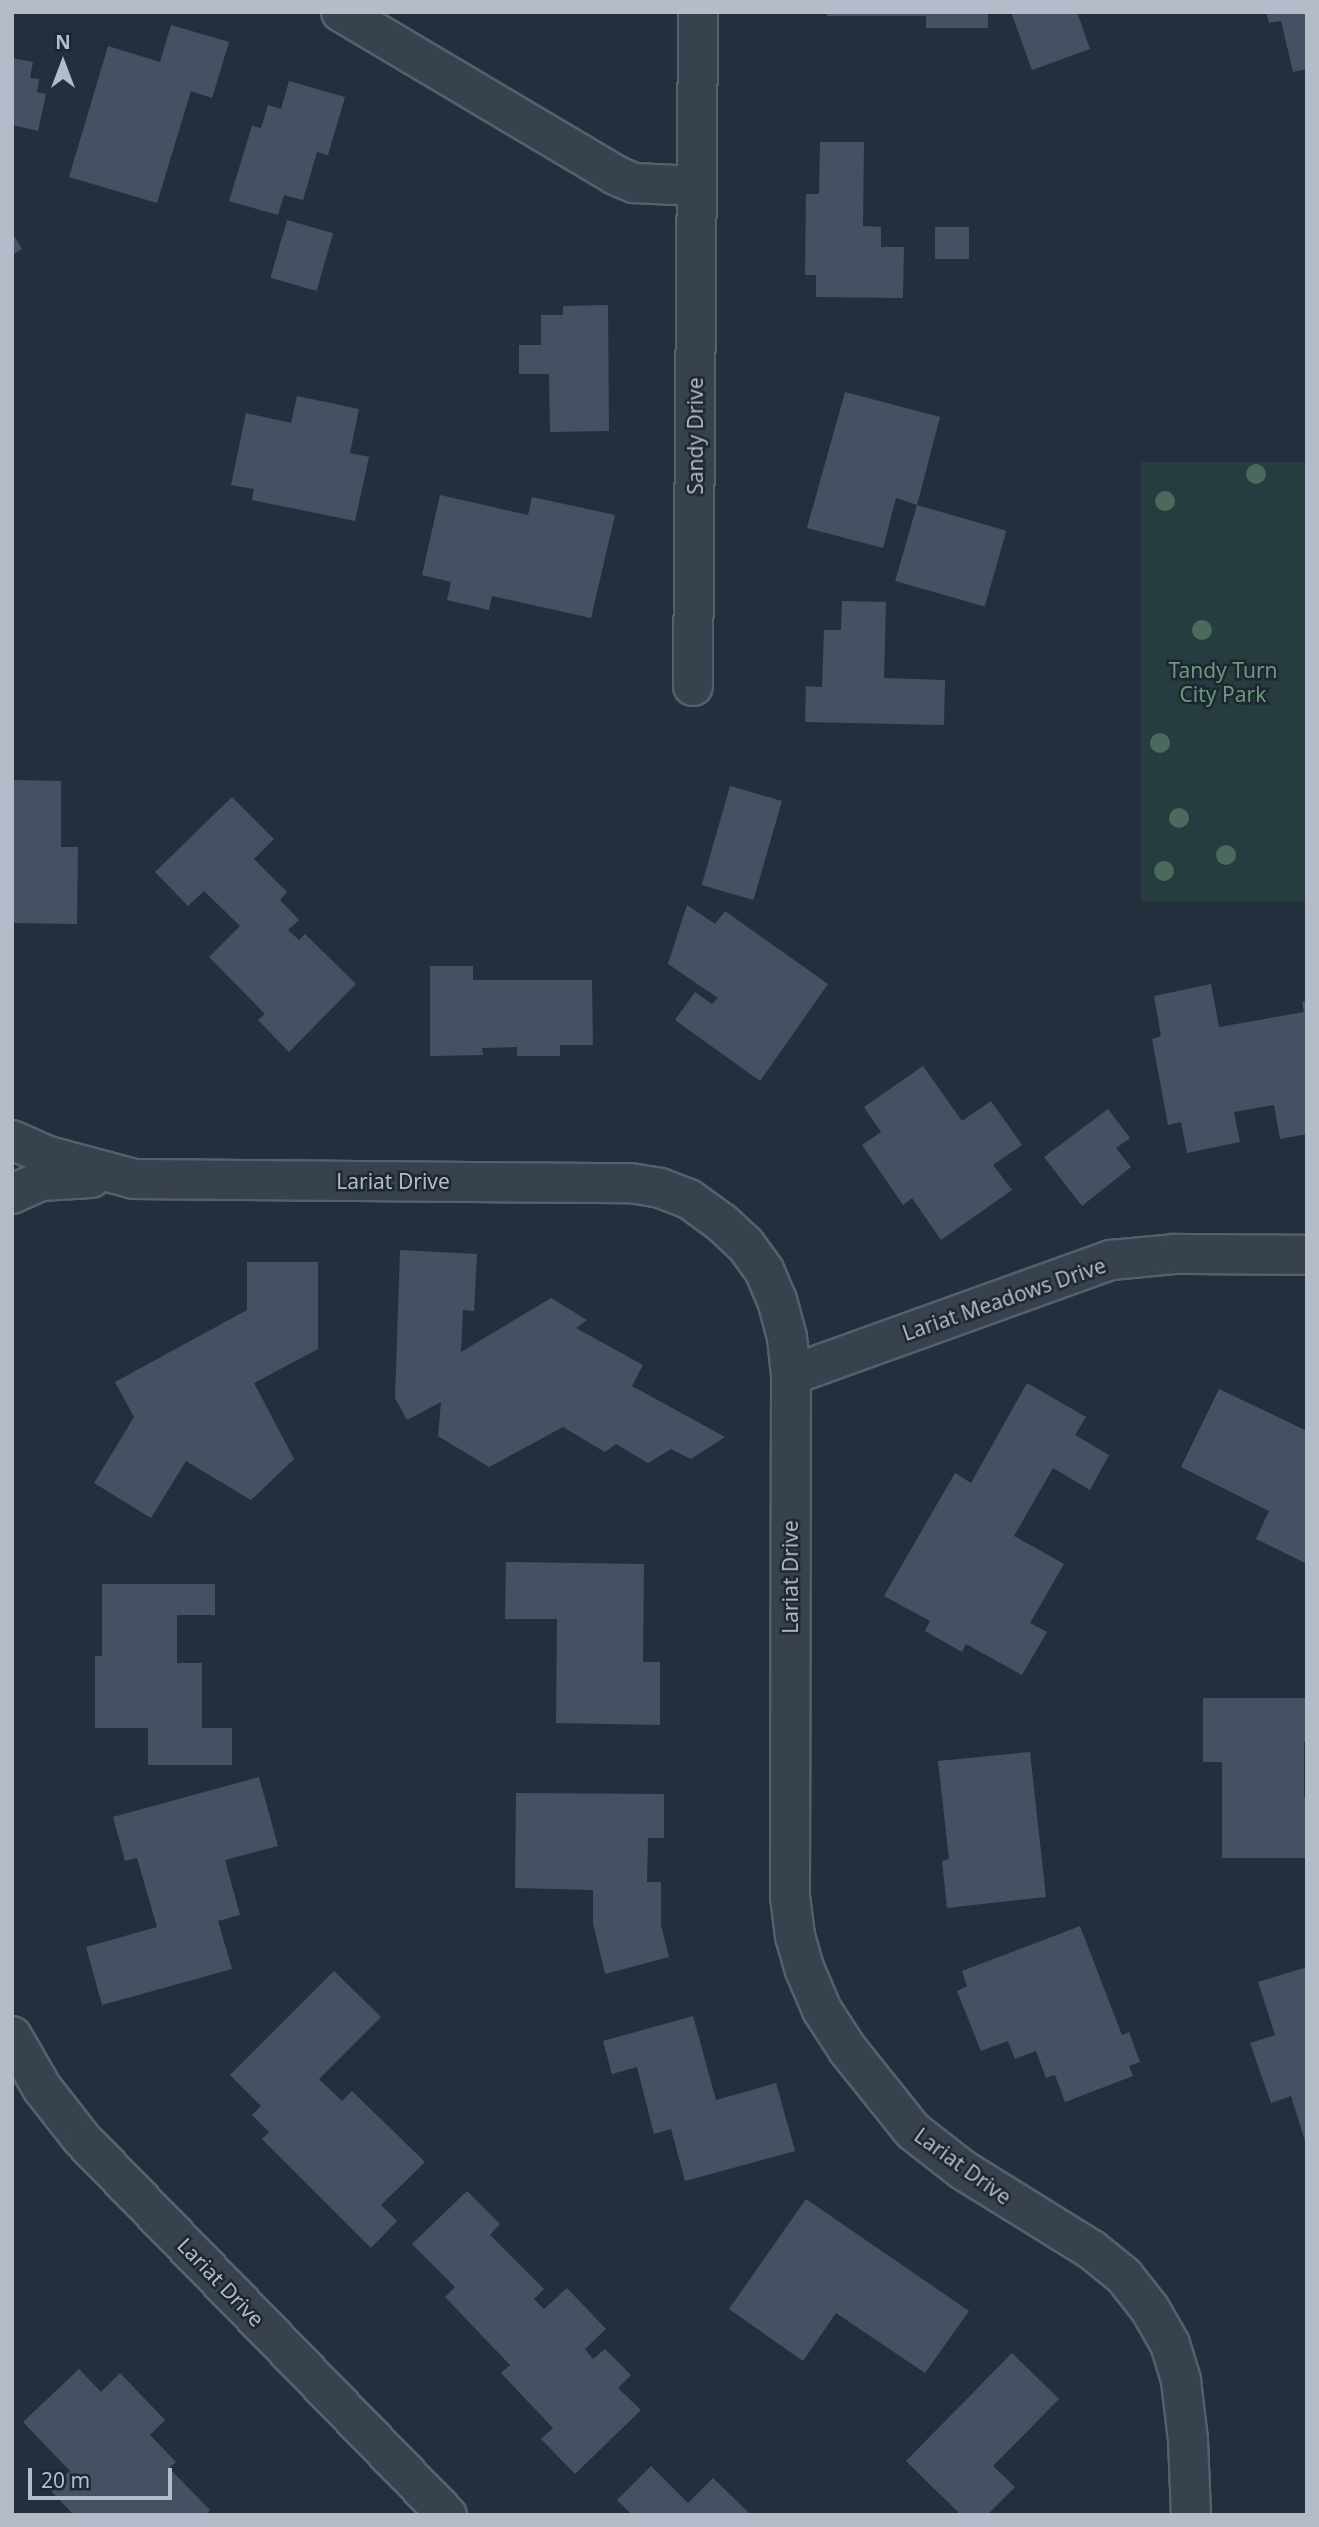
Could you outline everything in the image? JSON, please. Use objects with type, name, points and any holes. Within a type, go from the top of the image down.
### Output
[{"type":"street","points":[[341,12],[615,175],[634,183],[696,186]]},
{"type":"street","name":"Sandy Drive","points":[[693,686],[698,12]]},
{"type":"street","name":"Lariat Drive","points":[[12,1139],[45,1155],[134,1179],[630,1183],[660,1188],[689,1199],[721,1222],[744,1244],[764,1270],[787,1337],[791,1375],[790,1896],[795,1936],[805,1970],[822,2010],[848,2050],[913,2132],[963,2170],[1092,2250],[1125,2276],[1150,2309],[1170,2344],[1181,2381],[1188,2440],[1191,2515]]},
{"type":"street","points":[[12,1194],[41,1181],[66,1178],[134,1179]]},
{"type":"street","name":"Lariat Meadows Drive","points":[[791,1375],[1111,1260],[1174,1254],[1307,1255]]},
{"type":"street","name":"Lariat Drive","points":[[12,2036],[42,2088],[82,2139],[447,2515]]},
{"type":"green space","name":"Tandy Turn City Park","points":[[1141,462],[1307,462],[1307,901],[1141,901]]},
{"type":"building","points":[[827,12],[988,12],[988,28],[926,28],[926,16],[827,16]]},
{"type":"building","points":[[1011,12],[1077,12],[1090,49],[1032,70]]},
{"type":"building","points":[[1266,12],[1307,12],[1307,69],[1293,72],[1281,21],[1269,23]]},
{"type":"building","points":[[171,25],[229,42],[212,98],[191,91],[157,203],[69,177],[108,46],[160,62]]},
{"type":"building","points":[[12,58],[33,62],[30,78],[39,79],[37,92],[46,94],[38,131],[12,125]]},
{"type":"building","points":[[289,81],[345,97],[328,155],[317,152],[303,200],[284,195],[278,215],[229,201],[252,126],[261,128],[268,105],[281,109]]},
{"type":"building","points":[[820,142],[864,142],[863,226],[881,227],[881,247],[904,247],[903,298],[816,297],[816,275],[805,275],[806,194],[819,194]]},
{"type":"building","points":[[287,220],[333,233],[317,291],[270,278]]},
{"type":"building","points":[[935,227],[969,227],[969,259],[935,259]]},
{"type":"building","points":[[12,232],[22,249],[12,255]]},
{"type":"building","points":[[608,305],[609,431],[550,432],[549,374],[519,374],[519,345],[541,345],[541,315],[563,315],[563,306]]},
{"type":"building","points":[[845,392],[940,417],[917,505],[896,498],[883,548],[807,528]]},
{"type":"building","points":[[297,396],[359,409],[350,453],[369,457],[355,521],[252,500],[254,489],[231,485],[246,413],[291,423]]},
{"type":"building","points":[[440,495],[528,515],[532,497],[615,515],[591,618],[492,596],[489,610],[447,600],[451,582],[422,575]]},
{"type":"building","points":[[917,505],[1006,531],[985,607],[895,581]]},
{"type":"building","points":[[842,601],[886,602],[884,678],[945,680],[944,725],[805,722],[806,686],[822,687],[824,630],[841,630]]},
{"type":"building","points":[[12,780],[61,781],[61,847],[78,847],[77,924],[12,923]]},
{"type":"building","points":[[730,786],[782,801],[754,900],[702,885]]},
{"type":"building","points":[[232,797],[274,839],[254,859],[287,892],[280,900],[299,920],[288,930],[299,940],[305,934],[356,984],[289,1052],[258,1020],[265,1014],[209,957],[240,926],[204,891],[188,906],[155,872]]},
{"type":"building","points":[[687,905],[715,924],[725,911],[828,984],[760,1081],[675,1020],[695,992],[712,1004],[718,998],[668,964]]},
{"type":"building","points":[[430,966],[473,966],[473,980],[592,980],[593,1045],[560,1045],[560,1056],[517,1056],[517,1047],[482,1048],[483,1055],[430,1056]]},
{"type":"building","points":[[1211,984],[1219,1027],[1304,1012],[1302,1002],[1307,1001],[1307,1134],[1280,1139],[1274,1105],[1234,1112],[1240,1142],[1187,1153],[1181,1122],[1168,1125],[1152,1039],[1161,1036],[1154,996]]},
{"type":"building","points":[[923,1066],[962,1121],[991,1101],[1022,1145],[993,1165],[1012,1190],[941,1240],[912,1198],[903,1205],[862,1145],[881,1132],[864,1107]]},
{"type":"building","points":[[1108,1109],[1130,1138],[1116,1148],[1131,1167],[1082,1206],[1044,1157]]},
{"type":"building","points":[[400,1250],[477,1254],[474,1311],[463,1310],[461,1352],[551,1298],[587,1320],[576,1328],[643,1365],[632,1386],[725,1437],[691,1459],[671,1449],[648,1463],[616,1444],[605,1452],[563,1427],[489,1467],[438,1436],[441,1402],[407,1420],[395,1398]]},
{"type":"building","points":[[247,1262],[318,1262],[318,1349],[254,1383],[294,1459],[251,1500],[186,1461],[151,1518],[94,1483],[134,1417],[115,1382],[247,1310]]},
{"type":"building","points":[[1027,1383],[1086,1417],[1075,1435],[1109,1455],[1090,1490],[1053,1468],[1014,1536],[1064,1564],[1030,1623],[1047,1632],[1022,1675],[966,1644],[962,1652],[925,1631],[930,1621],[884,1596],[955,1473],[971,1483]]},
{"type":"building","points":[[1219,1389],[1307,1431],[1307,1564],[1256,1539],[1269,1511],[1181,1467]]},
{"type":"building","points":[[506,1562],[644,1564],[643,1662],[660,1662],[660,1725],[556,1723],[557,1619],[505,1619]]},
{"type":"building","points":[[102,1584],[215,1584],[215,1615],[177,1615],[177,1663],[202,1663],[202,1728],[232,1728],[232,1765],[148,1765],[148,1728],[95,1728],[95,1656],[102,1656]]},
{"type":"building","points":[[1203,1698],[1307,1698],[1307,1742],[1304,1742],[1304,1797],[1307,1797],[1305,1858],[1222,1858],[1222,1762],[1203,1762]]},
{"type":"building","points":[[1030,1752],[1046,1897],[947,1908],[942,1861],[949,1859],[938,1761]]},
{"type":"building","points":[[259,1777],[278,1846],[225,1860],[240,1915],[218,1921],[232,1969],[102,2005],[86,1947],[157,1927],[137,1858],[125,1861],[113,1817]]},
{"type":"building","points":[[516,1793],[664,1794],[664,1838],[648,1838],[647,1882],[661,1882],[661,1925],[669,1957],[605,1974],[593,1923],[593,1890],[515,1888]]},
{"type":"building","points":[[1080,1926],[1122,2035],[1129,2032],[1140,2062],[1129,2066],[1133,2076],[1065,2102],[1055,2075],[1046,2078],[1036,2051],[1015,2059],[1008,2041],[981,2051],[957,1991],[967,1986],[962,1971]]},
{"type":"building","points":[[1307,1967],[1306,2144],[1291,2096],[1271,2103],[1250,2043],[1275,2035],[1258,1982]]},
{"type":"building","points":[[334,1971],[381,2017],[319,2079],[342,2101],[352,2091],[425,2162],[381,2205],[397,2221],[371,2248],[262,2139],[269,2132],[252,2115],[261,2106],[230,2075]]},
{"type":"building","points":[[693,2016],[716,2100],[776,2083],[795,2151],[685,2181],[671,2129],[654,2134],[637,2067],[612,2074],[603,2041]]},
{"type":"building","points":[[467,2191],[500,2224],[490,2235],[544,2289],[534,2299],[544,2309],[567,2288],[606,2329],[585,2349],[593,2359],[605,2349],[631,2375],[618,2388],[641,2410],[575,2474],[541,2439],[553,2428],[501,2373],[510,2365],[445,2297],[455,2287],[412,2244]]},
{"type":"building","points":[[806,2199],[969,2311],[925,2373],[836,2313],[803,2361],[729,2309]]},
{"type":"building","points":[[1012,2353],[1059,2399],[993,2466],[1015,2487],[987,2515],[961,2515],[906,2461]]},
{"type":"building","points":[[79,2369],[101,2392],[120,2373],[165,2420],[150,2435],[176,2462],[169,2468],[210,2510],[205,2515],[74,2515],[50,2490],[70,2471],[23,2422]]},
{"type":"building","points":[[651,2466],[688,2503],[713,2478],[751,2515],[632,2515],[617,2500]]}]
